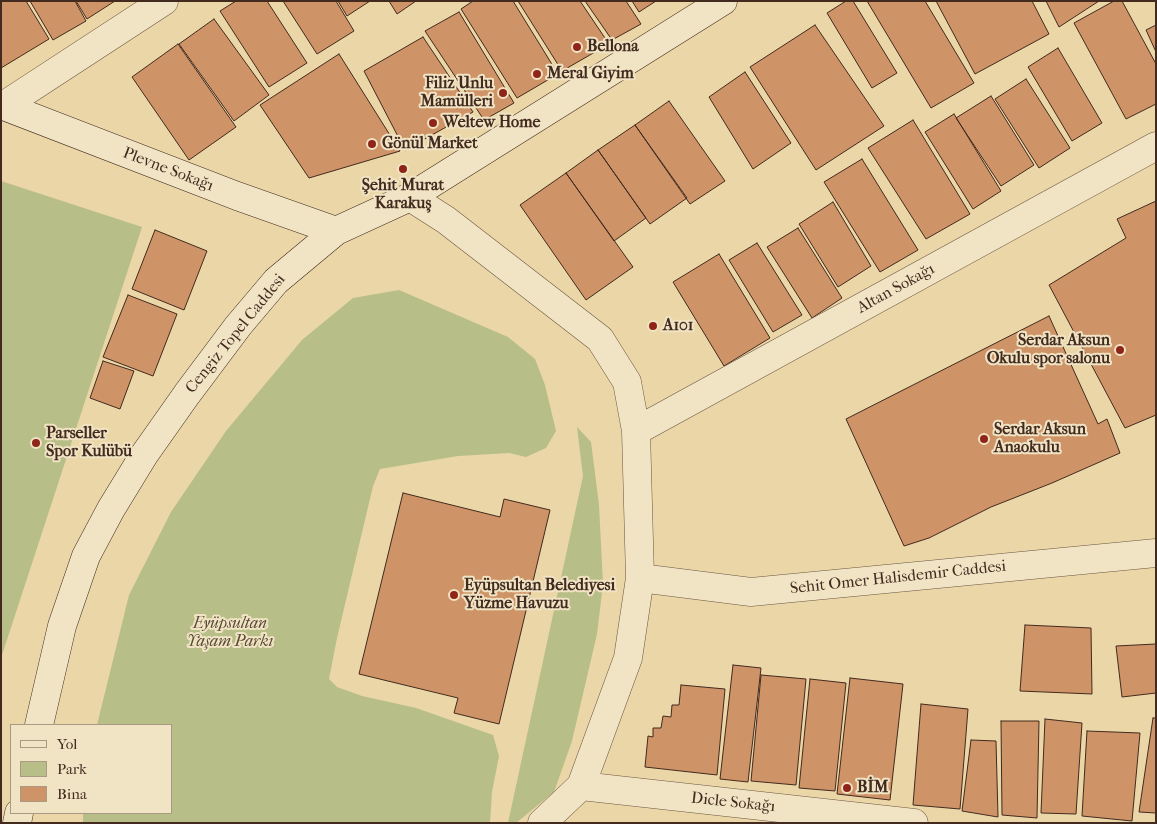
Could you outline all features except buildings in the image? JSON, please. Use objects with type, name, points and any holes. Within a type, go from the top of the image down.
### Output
[{"type":"street","points":[[2,106],[164,1]]},
{"type":"street","name":"Cengiz Topel Caddesi","points":[[39,724],[62,626],[86,556],[111,509],[144,455],[238,326],[276,281],[336,232],[410,197],[723,1]]},
{"type":"street","name":"Plevne Sokağı","points":[[2,106],[336,232]]},
{"type":"street","name":"Altan Sokağı","points":[[636,431],[1156,146]]},
{"type":"street","points":[[410,197],[446,220],[600,339],[627,382],[636,431],[640,578],[628,658],[581,786],[542,823]]},
{"type":"street","name":"Sehit Omer Halisdemir Caddesi","points":[[640,578],[751,592],[1156,553]]},
{"type":"street","name":"Dicle Sokağı","points":[[581,786],[914,823]]},
{"type":"green space","name":"Parseller Spor Kulübü","points":[[1,181],[142,227],[1,658]]},
{"type":"green space","name":"Eyüpsultan Yaşam Parkı","points":[[399,290],[508,337],[535,359],[545,385],[556,431],[546,448],[526,457],[509,453],[458,456],[380,469],[373,486],[329,679],[337,687],[362,696],[416,708],[493,735],[499,756],[492,792],[490,823],[83,823],[83,814],[172,814],[172,724],[97,724],[129,595],[171,512],[226,431],[302,340],[353,298]]},
{"type":"green space","points":[[577,427],[591,442],[599,505],[603,584],[597,634],[572,741],[554,792],[516,823],[508,823],[583,476]]},
{"type":"place","name":"Bellona","points":[[577,47]]},
{"type":"place","name":"Meral Giyim","points":[[537,74]]},
{"type":"place","name":"Filiz Unlu Mamülleri","points":[[503,93]]},
{"type":"place","name":"Weltew Home","points":[[433,123]]},
{"type":"place","name":"Gönül Market","points":[[372,144]]},
{"type":"place","name":"Şehit Murat Karakuş","points":[[403,169]]},
{"type":"place","name":"A101","points":[[653,326]]},
{"type":"place","name":"Serdar Aksun Okulu spor salonu","points":[[1120,350]]},
{"type":"place","name":"Serdar Aksun Anaokulu","points":[[984,439]]},
{"type":"place","name":"Parseller Spor Kulübü","points":[[36,443]]},
{"type":"place","name":"Eyüpsultan Belediyesi Yüzme Havuzu","points":[[454,595]]},
{"type":"place","name":"BİM","points":[[847,788]]}]
